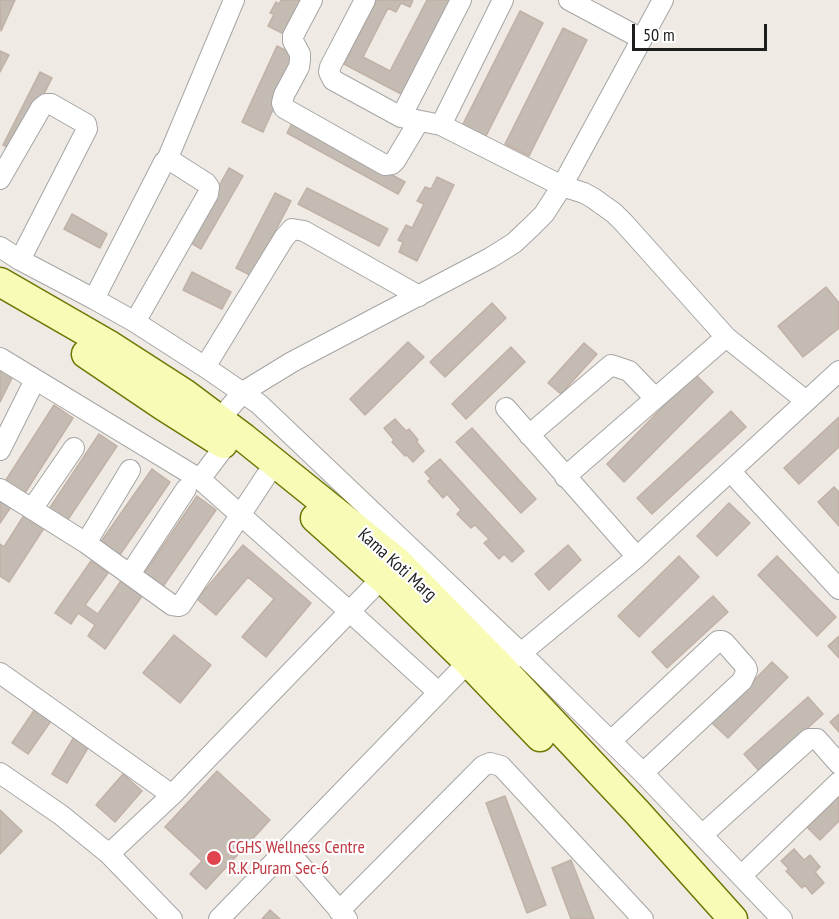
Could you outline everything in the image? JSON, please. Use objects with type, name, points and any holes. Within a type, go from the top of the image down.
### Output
[{"type":"street","points":[[94,299],[166,160],[234,0]]},
{"type":"street","points":[[312,0],[293,36],[293,41],[300,54],[337,83],[410,119],[441,125],[562,186],[584,193],[614,213],[726,337],[806,401]]},
{"type":"street","points":[[330,76],[330,67],[365,0]]},
{"type":"street","points":[[300,54],[299,67],[284,95],[282,103],[284,108],[386,165],[392,164],[461,0]]},
{"type":"street","points":[[441,125],[503,0]]},
{"type":"street","points":[[569,0],[642,39]]},
{"type":"street","points":[[130,574],[193,484],[218,433],[243,392],[292,362],[490,258],[514,243],[544,214],[562,186],[663,0]]},
{"type":"street","points":[[0,179],[45,104],[51,104],[86,124],[87,129],[20,260]]},
{"type":"street","points":[[135,322],[209,191],[206,183],[166,160]]},
{"type":"street","points":[[205,367],[284,238],[292,229],[304,231],[419,296]]},
{"type":"street","points":[[0,247],[135,322],[243,392],[267,412],[493,658],[611,741],[782,919]]},
{"type":"street","name":"Kama Koti Marg","points":[[0,282],[111,346],[184,393],[218,433],[381,578],[493,658],[623,824],[708,919]]},
{"type":"street","name":"Kama Koti Marg","points":[[0,301],[57,334],[163,406],[262,453],[398,562],[493,658],[733,919]]},
{"type":"street","points":[[565,477],[726,337]]},
{"type":"street","points":[[0,358],[241,514],[438,692]]},
{"type":"street","points":[[529,435],[611,365],[629,370],[655,398]]},
{"type":"street","points":[[228,916],[287,850],[438,692],[493,658],[637,557],[839,371]]},
{"type":"street","points":[[0,450],[32,386]]},
{"type":"street","points":[[506,408],[637,557]]},
{"type":"street","points":[[32,509],[75,448]]},
{"type":"street","points":[[86,543],[130,470]]},
{"type":"street","points":[[731,472],[839,590]]},
{"type":"street","points":[[0,489],[86,543],[172,605],[179,606],[182,605],[266,476]]},
{"type":"street","points":[[109,854],[172,795],[381,578]]},
{"type":"street","points":[[611,741],[718,641],[725,643],[746,667],[742,681],[643,773]]},
{"type":"street","points":[[0,673],[172,795]]},
{"type":"street","points":[[702,835],[809,739],[817,739],[839,764]]},
{"type":"street","points":[[287,850],[343,915],[483,766],[490,763],[501,766],[643,919]]},
{"type":"street","points":[[0,773],[61,815],[109,854],[172,919]]},
{"type":"street","points":[[741,876],[839,782]]},
{"type":"building","points":[[15,0],[1,31],[0,1]]},
{"type":"building","points":[[281,0],[303,0],[286,35],[268,26],[274,14],[270,13],[276,2],[279,4]]},
{"type":"building","points":[[377,0],[413,0],[410,7],[401,3],[396,12],[388,8],[363,57],[390,71],[427,0],[455,0],[405,96],[344,64]]},
{"type":"building","points":[[520,11],[543,23],[485,138],[462,126]]},
{"type":"building","points":[[563,28],[587,40],[529,156],[505,144]]},
{"type":"building","points":[[277,46],[297,56],[263,132],[242,122]]},
{"type":"building","points":[[0,51],[9,55],[0,72]]},
{"type":"building","points":[[40,72],[52,78],[15,151],[3,145]]},
{"type":"building","points":[[293,121],[405,182],[398,194],[287,133]]},
{"type":"building","points":[[229,168],[243,176],[201,249],[188,241]]},
{"type":"building","points":[[437,177],[454,185],[417,261],[399,252],[403,242],[398,240],[406,225],[412,228],[424,204],[417,201],[425,187],[431,189]]},
{"type":"building","points":[[307,188],[388,229],[379,246],[298,204]]},
{"type":"building","points":[[275,193],[291,201],[252,276],[236,268]]},
{"type":"building","points":[[72,214],[107,234],[100,248],[64,229]]},
{"type":"building","points":[[192,272],[231,292],[222,309],[183,290]]},
{"type":"building","points":[[826,287],[839,303],[839,328],[803,357],[778,326]]},
{"type":"building","points":[[492,303],[506,318],[445,377],[430,362]]},
{"type":"building","points":[[408,342],[424,357],[365,415],[350,399]]},
{"type":"building","points":[[584,343],[597,354],[561,394],[548,383]]},
{"type":"building","points":[[511,347],[525,362],[466,419],[452,404]]},
{"type":"building","points":[[0,369],[13,376],[0,402]]},
{"type":"building","points":[[695,374],[713,392],[624,482],[607,464]]},
{"type":"building","points":[[54,405],[73,418],[23,496],[4,483]]},
{"type":"building","points":[[731,411],[746,427],[652,514],[637,498]]},
{"type":"building","points":[[839,417],[839,447],[799,484],[784,468]]},
{"type":"building","points":[[395,419],[406,431],[409,429],[424,451],[413,462],[392,442],[394,440],[384,428]]},
{"type":"building","points":[[472,428],[536,499],[521,513],[456,442]]},
{"type":"building","points":[[99,434],[117,446],[65,524],[47,512]]},
{"type":"building","points":[[440,459],[524,551],[512,562],[504,554],[499,559],[484,543],[489,539],[475,525],[471,528],[457,514],[461,510],[447,494],[443,498],[428,481],[431,479],[425,472]]},
{"type":"building","points":[[152,469],[170,482],[117,559],[98,546]]},
{"type":"building","points":[[834,487],[839,492],[839,526],[818,502]]},
{"type":"building","points":[[0,495],[13,504],[0,523]]},
{"type":"building","points":[[197,496],[216,510],[162,588],[143,575]]},
{"type":"building","points":[[729,503],[750,523],[717,556],[697,536]]},
{"type":"building","points":[[26,512],[46,525],[9,582],[0,576],[0,544],[4,547]]},
{"type":"building","points":[[243,545],[311,603],[266,657],[242,637],[274,599],[248,577],[216,615],[197,599]]},
{"type":"building","points":[[568,545],[581,560],[549,590],[535,574]]},
{"type":"building","points":[[679,556],[699,577],[639,637],[618,616]]},
{"type":"building","points":[[777,556],[836,617],[817,636],[758,575]]},
{"type":"building","points":[[91,561],[108,573],[85,605],[98,614],[121,581],[142,596],[105,649],[88,636],[95,625],[78,613],[71,624],[55,613]]},
{"type":"building","points":[[713,596],[728,612],[667,668],[652,652]]},
{"type":"building","points":[[174,635],[211,665],[180,703],[143,673]]},
{"type":"building","points":[[839,636],[839,658],[828,646]]},
{"type":"building","points":[[772,662],[788,677],[728,738],[712,723]]},
{"type":"building","points":[[808,697],[823,714],[760,772],[744,754]]},
{"type":"building","points":[[35,709],[51,721],[28,754],[12,743]]},
{"type":"building","points":[[839,714],[839,732],[830,722]]},
{"type":"building","points":[[77,732],[92,741],[67,783],[52,774]]},
{"type":"building","points":[[217,771],[270,820],[206,889],[190,874],[202,861],[165,827]]},
{"type":"building","points":[[123,774],[142,791],[115,822],[96,805]]},
{"type":"building","points":[[839,791],[839,821],[820,840],[805,825]]},
{"type":"building","points":[[505,796],[546,905],[527,913],[486,803]]},
{"type":"building","points":[[0,810],[22,831],[0,854]]},
{"type":"building","points":[[794,849],[804,860],[810,855],[820,867],[815,872],[824,883],[812,894],[805,885],[802,888],[786,871],[789,869],[781,861]]},
{"type":"building","points":[[571,860],[594,919],[571,919],[552,868]]},
{"type":"building","points":[[270,910],[280,919],[262,919]]},
{"type":"place","name":"CGHS Wellness Centre R.K.Puram Sec-6","points":[[214,858]]}]
